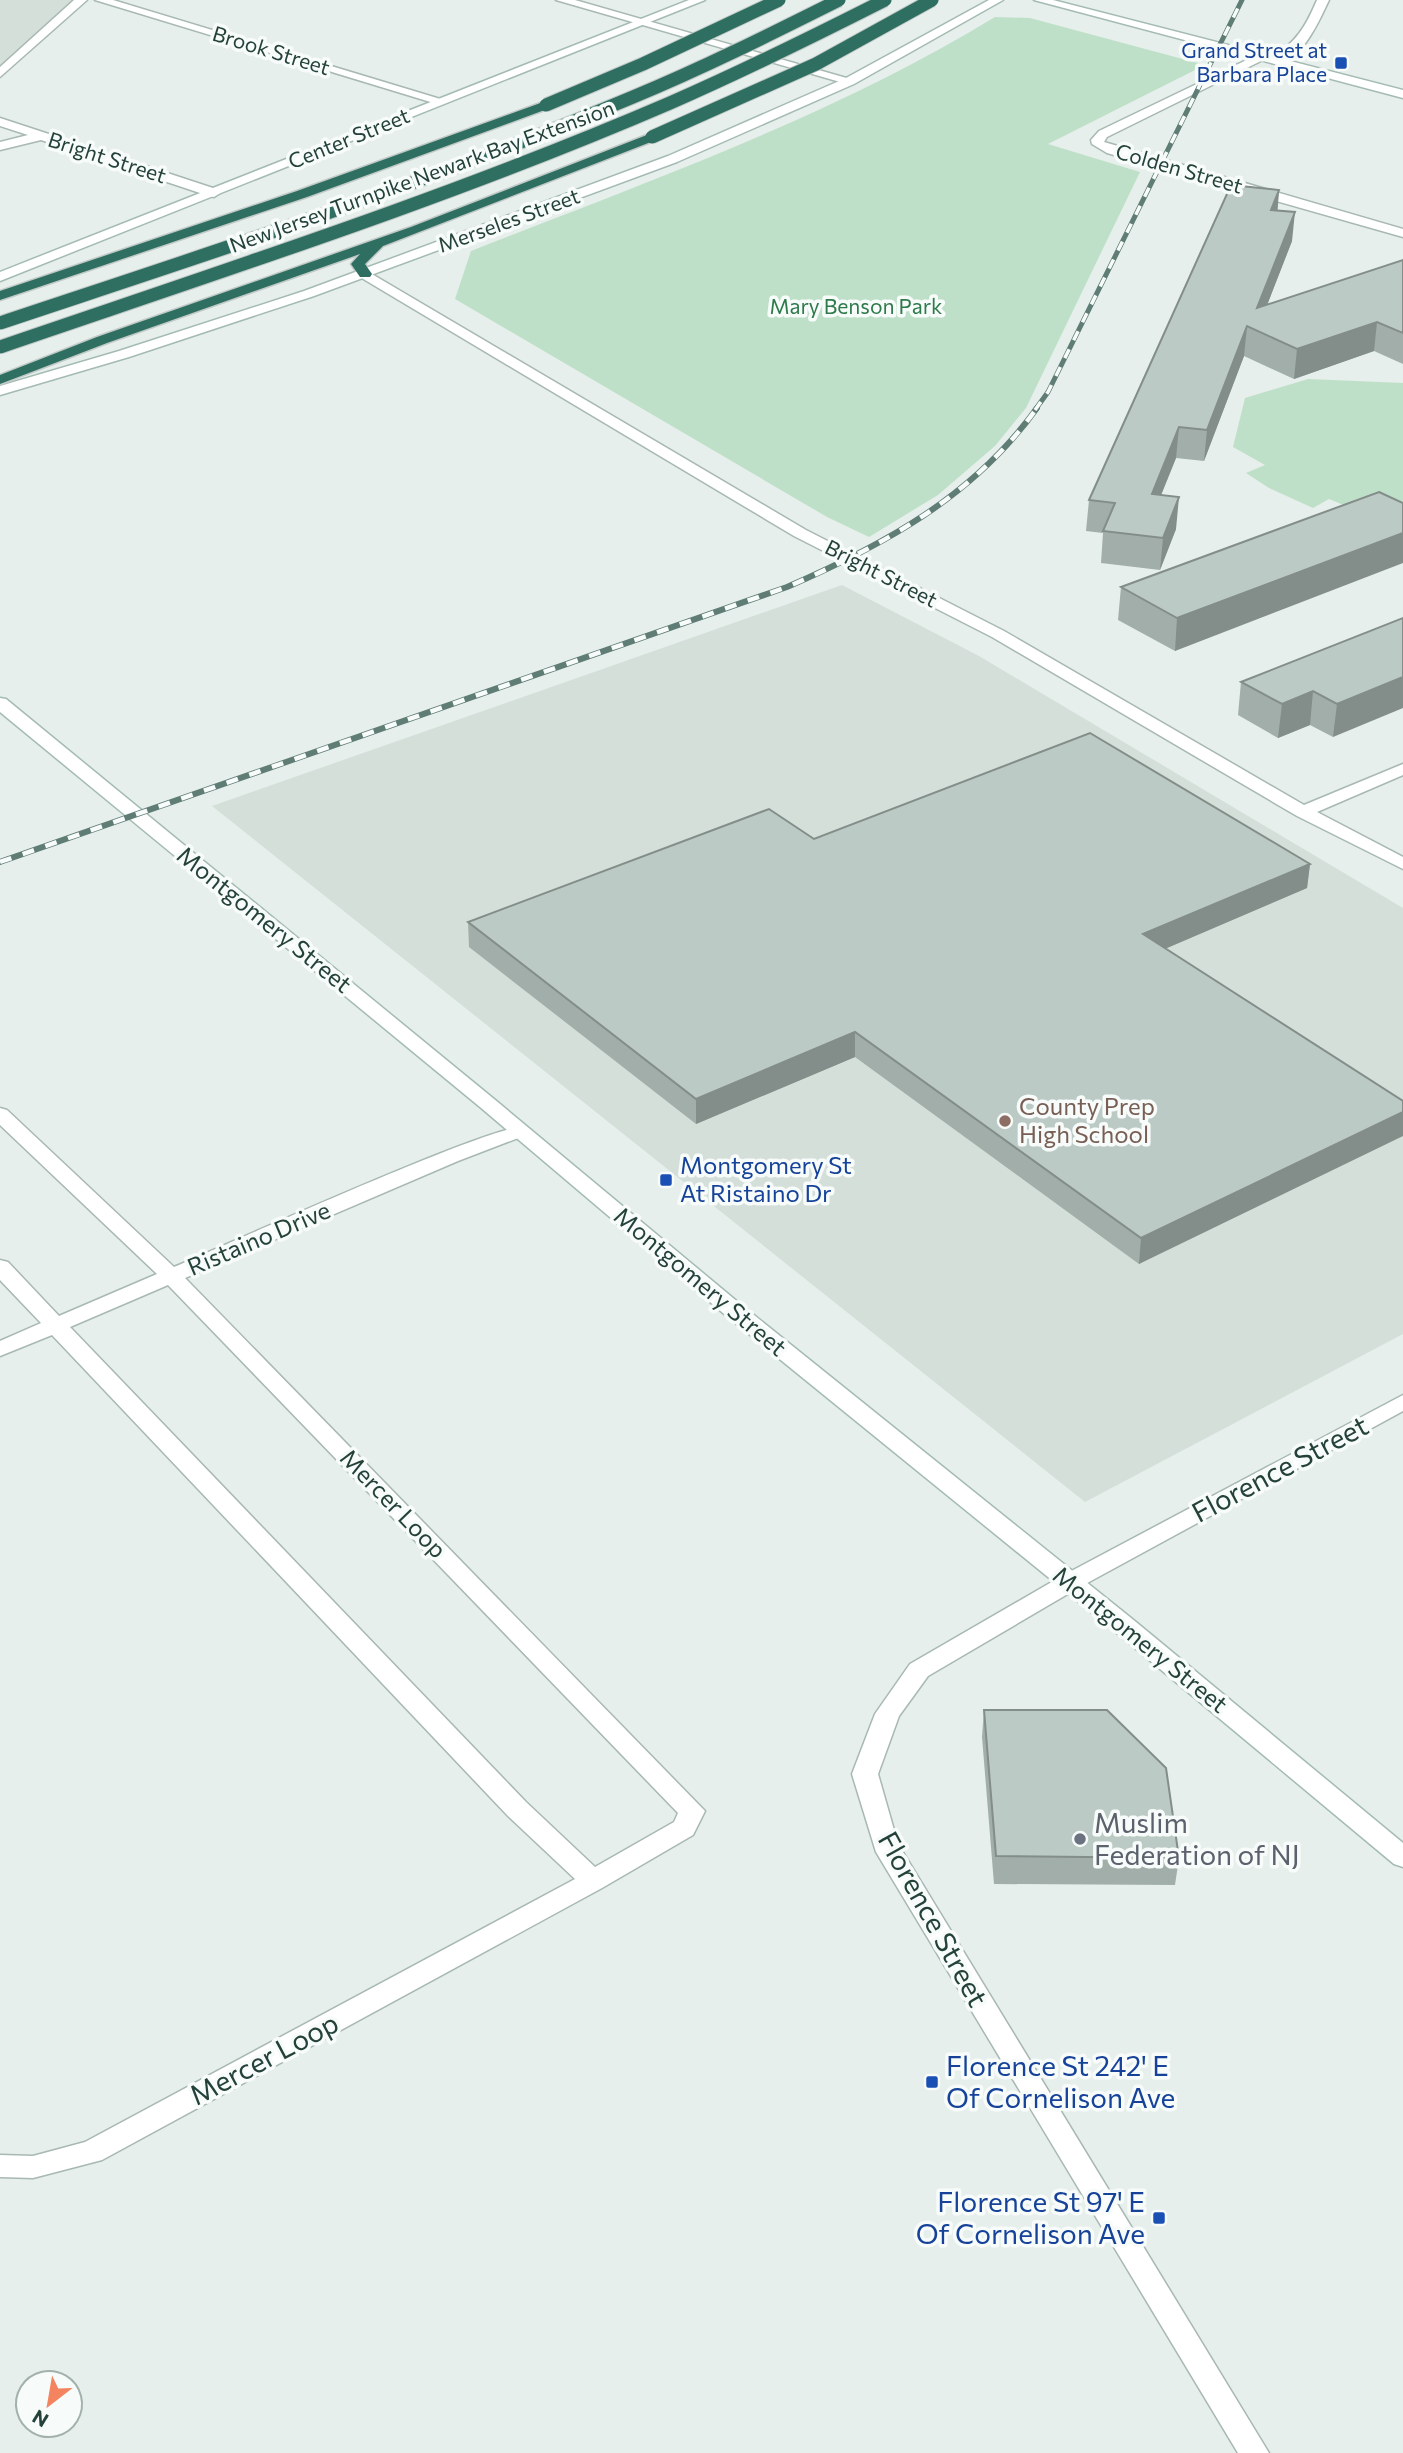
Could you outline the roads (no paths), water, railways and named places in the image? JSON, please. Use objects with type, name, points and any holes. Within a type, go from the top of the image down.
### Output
[{"type":"highway","points":[[0,296],[302,194],[546,104],[655,59],[779,0]]},
{"type":"highway","name":"New Jersey Turnpike Newark Bay Extension","points":[[0,323],[323,214],[510,146],[671,80],[839,0]]},
{"type":"highway","name":"New Jersey Turnpike Newark Bay Extension","points":[[0,347],[368,221],[524,163],[727,78],[885,0]]},
{"type":"highway","points":[[0,380],[113,336],[379,243],[652,137],[816,64],[932,0]]},
{"type":"highway","points":[[365,274],[358,264],[379,243]]},
{"type":"street","points":[[0,73],[81,0]]},
{"type":"street","name":"Brook Street","points":[[101,0],[441,102]]},
{"type":"street","points":[[562,0],[851,80]]},
{"type":"street","name":"Center Street","points":[[0,277],[699,0]]},
{"type":"street","name":"Merseles Street","points":[[0,391],[365,274],[614,182],[851,80],[997,0]]},
{"type":"street","points":[[1040,0],[1403,94]]},
{"type":"street","points":[[1269,59],[1298,48],[1323,0]]},
{"type":"street","name":"Colden Street","points":[[1269,59],[1104,134],[1097,140],[1098,144],[1111,150],[1403,233]]},
{"type":"street","name":"Bright Street","points":[[0,122],[214,193]]},
{"type":"street","points":[[0,146],[41,136]]},
{"type":"street","name":"Bright Street","points":[[365,274],[800,533],[998,634],[1303,812],[1403,864]]},
{"type":"street","name":"Montgomery Street","points":[[0,703],[731,1308],[1070,1582],[1403,1857]]},
{"type":"street","points":[[1303,812],[1403,769]]},
{"type":"street","name":"Mercer Loop","points":[[0,1114],[171,1276],[692,1811],[684,1828],[593,1881],[92,2152],[33,2167],[0,2166]]},
{"type":"street","name":"Ristaino Drive","points":[[0,1349],[519,1131]]},
{"type":"street","points":[[0,1267],[517,1810],[593,1881]]},
{"type":"street","name":"Florence Street","points":[[1254,2453],[885,1845],[865,1773],[887,1714],[919,1670],[1070,1582],[1403,1402]]},
{"type":"railway","points":[[1035,410],[1048,392],[1242,0]]},
{"type":"railway","points":[[0,862],[787,587],[858,554],[925,515],[985,467],[1037,408]]},
{"type":"place","name":"Grand Street at Barbara Place","points":[[1341,63]]},
{"type":"place","name":"County Prep High School","points":[[1005,1121]]},
{"type":"place","name":"Montgomery St At Ristaino Dr","points":[[666,1180]]},
{"type":"place","name":"Muslim Federation of NJ","points":[[1080,1839]]},
{"type":"place","name":"Florence St 242' E Of Cornelison Ave","points":[[932,2082]]},
{"type":"place","name":"Florence St 97' E Of Cornelison Ave","points":[[1159,2218]]},
{"type":"park label","name":"Mary Benson Park","points":[[856,307]]}]
